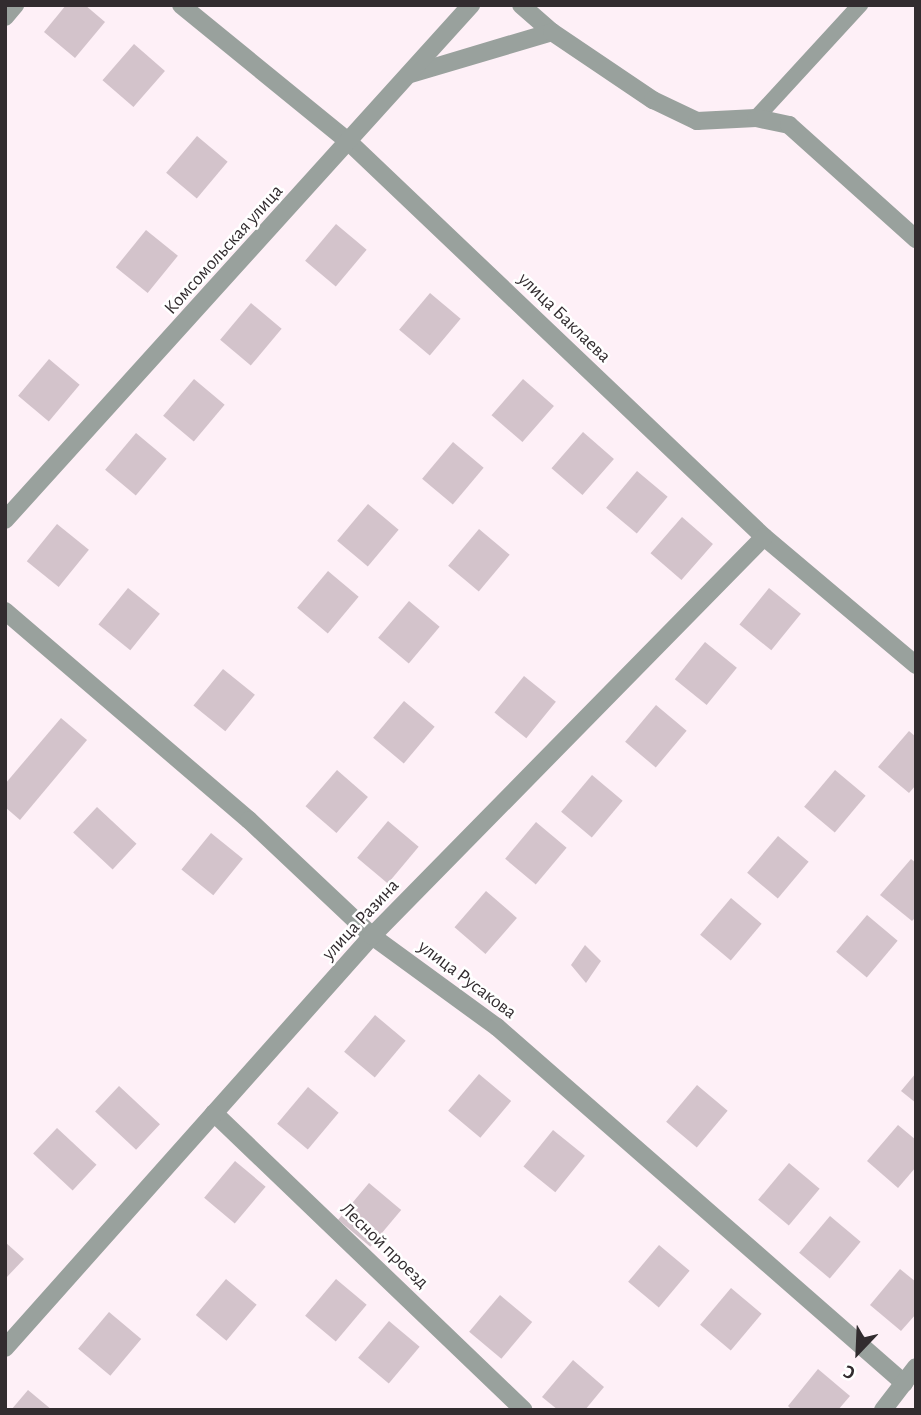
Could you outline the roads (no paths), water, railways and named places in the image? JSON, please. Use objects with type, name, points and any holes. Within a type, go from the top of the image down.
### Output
[{"type":"street","points":[[5,17],[15,5]]},
{"type":"street","name":"улица Баклаева","points":[[180,5],[350,143],[764,537],[916,665]]},
{"type":"street","name":"Комсомольская улица","points":[[5,520],[350,143],[471,5]]},
{"type":"street","points":[[521,5],[552,32],[653,100],[697,121],[756,118],[789,125],[916,239]]},
{"type":"street","points":[[411,74],[552,32]]},
{"type":"street","name":"улица Разина","points":[[5,1348],[372,936],[764,537]]},
{"type":"street","name":"улица Русакова","points":[[5,611],[249,820],[372,936],[497,1027],[904,1383]]},
{"type":"street","name":"Лесной проезд","points":[[214,1113],[524,1410]]},
{"type":"street","points":[[883,1410],[916,1367]]},
{"type":"lane","points":[[756,118],[860,5]]}]
